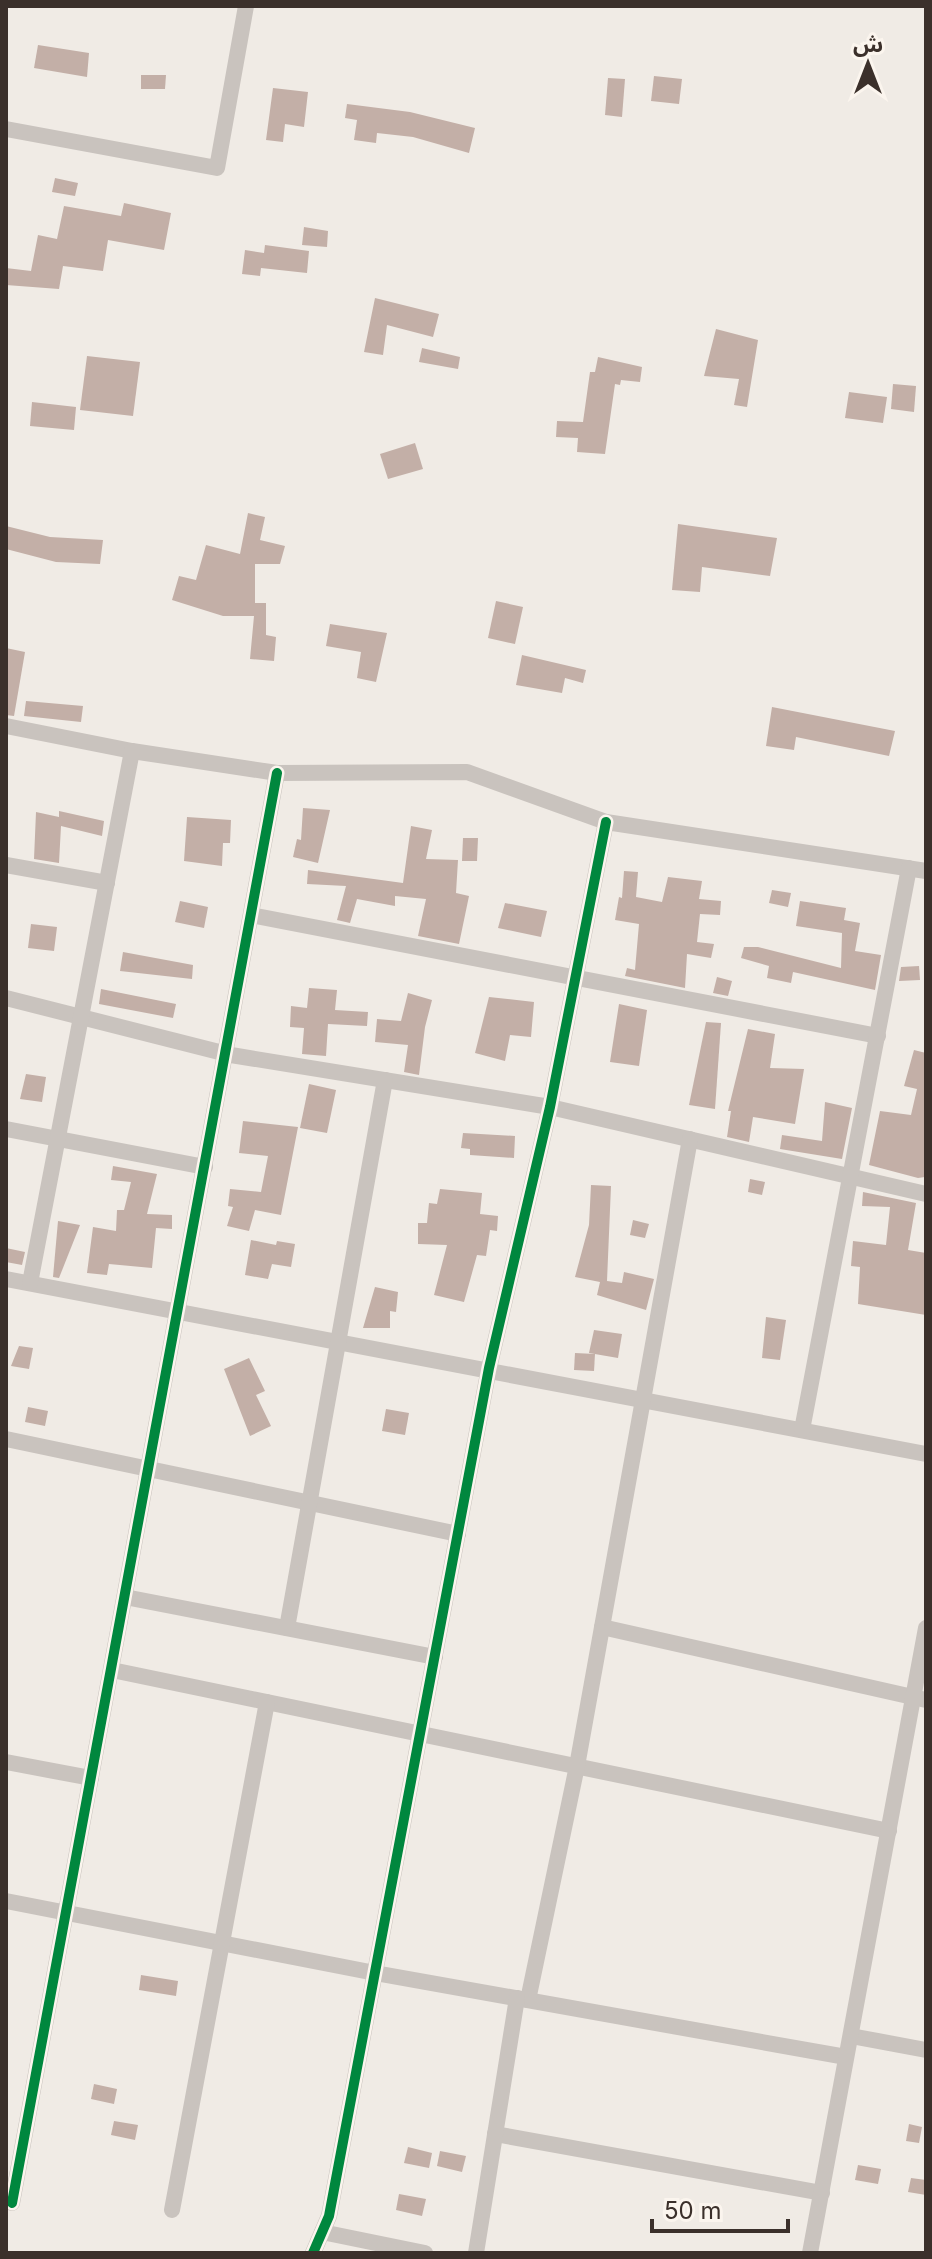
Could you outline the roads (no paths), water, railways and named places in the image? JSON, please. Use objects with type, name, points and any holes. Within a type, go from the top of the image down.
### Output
[{"type":"street","points":[[6,129],[217,168],[246,6]]},
{"type":"street","points":[[6,726],[132,751],[277,773],[467,772],[606,822],[918,869],[878,1036],[802,1430]]},
{"type":"street","points":[[30,1283],[132,751]]},
{"type":"street","points":[[12,2203],[277,773]]},
{"type":"street","points":[[313,2253],[329,2216],[489,1368],[550,1107],[606,822]]},
{"type":"street","points":[[6,865],[107,883]]},
{"type":"street","points":[[251,915],[878,1036]]},
{"type":"street","points":[[6,998],[226,1053],[550,1107],[926,1194]]},
{"type":"street","points":[[287,1628],[385,1080]]},
{"type":"street","points":[[6,1129],[205,1167]]},
{"type":"street","points":[[476,2253],[495,2134],[577,1766],[690,1139]]},
{"type":"street","points":[[6,1279],[489,1368],[926,1454]]},
{"type":"street","points":[[6,1439],[458,1534]]},
{"type":"street","points":[[125,1597],[435,1657]]},
{"type":"street","points":[[602,1627],[920,1699]]},
{"type":"street","points":[[810,2253],[889,1831],[920,1699],[926,1628]]},
{"type":"street","points":[[112,1670],[889,1831]]},
{"type":"street","points":[[172,2210],[267,1702]]},
{"type":"street","points":[[6,1762],[91,1778]]},
{"type":"street","points":[[6,1901],[375,1973],[846,2057]]},
{"type":"street","points":[[851,2036],[926,2050]]},
{"type":"street","points":[[495,2134],[822,2193]]},
{"type":"street","points":[[322,2232],[425,2253]]}]
